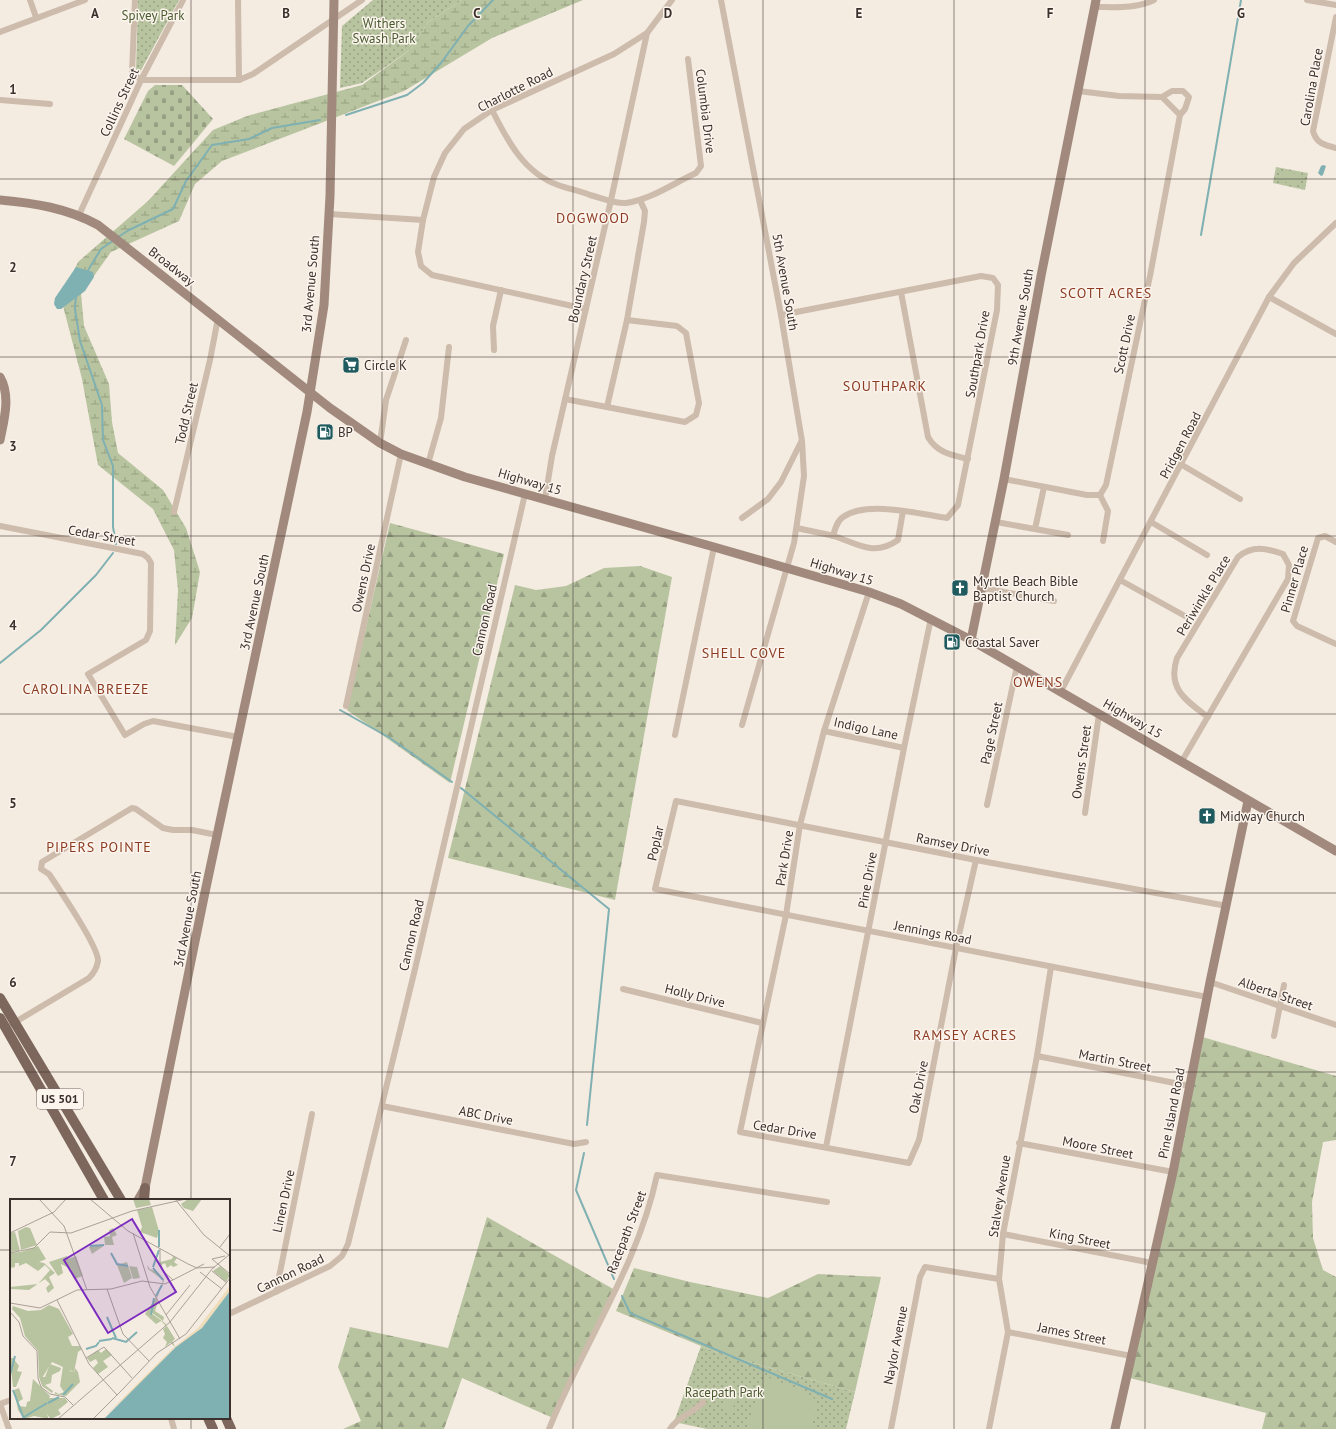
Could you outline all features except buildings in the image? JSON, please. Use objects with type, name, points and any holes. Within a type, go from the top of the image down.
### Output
[{"type":"main road","name":"3rd Avenue South","points":[[139,1199],[145,1188],[217,835],[307,412],[324,304],[329,214],[334,0]]},
{"type":"main road","name":"9th Avenue South","points":[[972,640],[996,522],[1041,276],[1096,4]]},
{"type":"main road","name":"Broadway","points":[[0,200],[32,202],[79,215],[98,224],[310,392]]},
{"type":"main road","points":[[0,376],[5,392],[6,403],[0,440]]},
{"type":"main road","name":"Highway 15","points":[[310,392],[380,443],[401,454],[428,464],[525,494],[869,592],[931,618],[1061,691],[1336,851]]},
{"type":"main road","name":"Pine Island Road","points":[[1115,1429],[1173,1172],[1210,982],[1248,801]]},
{"type":"main road","name":"US 501","points":[[0,998],[10,1025],[103,1199]]},
{"type":"main road","name":"US 501","points":[[0,1018],[10,1025],[120,1199]]},
{"type":"main road","points":[[144,1199],[145,1188]]},
{"type":"main road","points":[[208,1419],[213,1429]]},
{"type":"main road","points":[[226,1419],[231,1429]]},
{"type":"street","points":[[30,0],[36,17]]},
{"type":"street","points":[[0,32],[36,17],[85,0]]},
{"type":"street","points":[[135,0],[132,73],[141,80],[239,80],[253,74],[362,0]]},
{"type":"street","name":"Collins Street","points":[[79,215],[141,80],[183,0]]},
{"type":"street","points":[[238,0],[239,80]]},
{"type":"street","name":"Boundary Street","points":[[545,499],[552,456],[611,200],[647,34],[672,0]]},
{"type":"street","name":"5th Avenue South","points":[[721,0],[781,315],[802,441],[804,476],[797,528],[742,725]]},
{"type":"street","points":[[1096,4],[1128,7],[1145,5],[1154,0]]},
{"type":"street","points":[[1307,0],[1336,5]]},
{"type":"street","name":"Carolina Place","points":[[1336,17],[1313,131],[1315,138],[1323,145],[1336,148]]},
{"type":"street","name":"Charlotte Road","points":[[586,309],[432,275],[421,266],[418,252],[423,220],[434,176],[445,153],[464,129],[492,110],[614,54],[647,34]]},
{"type":"street","name":"Columbia Drive","points":[[492,110],[506,138],[523,162],[536,174],[557,185],[611,200],[624,203],[640,200],[696,173],[701,166],[688,60]]},
{"type":"street","points":[[1078,90],[1119,96],[1162,97],[1180,115]]},
{"type":"street","name":"Scott Drive","points":[[1100,495],[1106,485],[1148,283],[1180,115],[1186,109],[1188,97],[1183,91],[1172,91],[1162,97]]},
{"type":"street","points":[[0,100],[50,104]]},
{"type":"street","points":[[606,407],[627,320],[644,222],[645,211],[640,200]]},
{"type":"street","points":[[329,214],[423,220]]},
{"type":"street","name":"Pridgen Road","points":[[1061,691],[1270,297],[1294,263],[1336,223]]},
{"type":"street","name":"Southpark Drive","points":[[781,315],[981,276],[993,278],[998,285],[997,310],[958,506],[952,515],[947,518],[884,508],[854,512],[839,521],[833,536]]},
{"type":"street","points":[[494,350],[493,326],[501,290]]},
{"type":"street","points":[[901,292],[928,437],[933,446],[944,452],[968,459]]},
{"type":"street","points":[[1270,297],[1336,334]]},
{"type":"street","name":"Todd Street","points":[[174,512],[210,360],[218,318]]},
{"type":"street","points":[[565,399],[685,422],[696,415],[699,403],[686,333],[677,326],[627,320]]},
{"type":"street","points":[[380,443],[386,400],[406,340]]},
{"type":"street","points":[[428,464],[441,418],[449,347]]},
{"type":"street","points":[[742,518],[768,499],[781,482],[802,441]]},
{"type":"street","name":"Owens Drive","points":[[346,706],[401,454]]},
{"type":"street","points":[[1182,465],[1240,499]]},
{"type":"street","points":[[1004,479],[1086,495],[1100,495],[1108,511],[1103,541]]},
{"type":"street","points":[[1035,529],[1044,487]]},
{"type":"street","name":"Cannon Road","points":[[230,1314],[330,1266],[339,1260],[345,1252],[350,1238],[382,1106],[525,494]]},
{"type":"street","points":[[797,528],[833,536],[867,548],[881,549],[898,540],[903,512]]},
{"type":"street","points":[[996,522],[1068,535]]},
{"type":"street","points":[[1151,522],[1207,555]]},
{"type":"street","name":"Cedar Street","points":[[0,526],[143,554],[148,558],[151,563],[150,631],[146,640],[88,674],[125,735],[139,726],[153,721],[238,737]]},
{"type":"street","name":"Pinner Place","points":[[1336,542],[1325,536],[1318,538],[1293,621],[1297,626],[1336,644]]},
{"type":"street","points":[[675,735],[714,547]]},
{"type":"street","name":"Periwinkle Place","points":[[1182,761],[1208,717],[1288,579],[1289,565],[1283,554],[1269,550],[1256,549],[1246,550],[1238,557],[1177,658],[1174,668],[1174,676],[1182,696],[1208,717]]},
{"type":"street","points":[[1120,580],[1185,616]]},
{"type":"street","points":[[982,588],[1054,601]]},
{"type":"street","name":"Park Drive","points":[[740,1132],[762,1022],[786,915],[800,825],[824,731],[869,592]]},
{"type":"street","name":"Pine Drive","points":[[826,1147],[885,842],[931,618]]},
{"type":"street","name":"Page Street","points":[[987,805],[1017,666]]},
{"type":"street","name":"Owens Street","points":[[1085,813],[1099,714]]},
{"type":"street","name":"Indigo Lane","points":[[824,731],[904,748]]},
{"type":"street","name":"Ramsey Drive","points":[[676,801],[976,860],[1227,906]]},
{"type":"street","name":"Poplar","points":[[655,889],[676,801]]},
{"type":"street","points":[[10,1025],[89,978],[98,962],[94,946],[49,874],[41,869],[42,862],[132,808],[136,809],[163,828],[173,830],[192,830],[217,835]]},
{"type":"street","name":"Oak Drive","points":[[826,1147],[909,1163],[919,1140],[956,948],[976,860]]},
{"type":"street","name":"Jennings Road","points":[[655,889],[1207,997]]},
{"type":"street","name":"Stalvey Avenue","points":[[989,1429],[1008,1332],[999,1279],[1003,1234],[1019,1142],[1037,1056],[1051,967]]},
{"type":"street","name":"Alberta Street","points":[[1210,982],[1336,1025]]},
{"type":"street","points":[[1274,1036],[1284,985]]},
{"type":"street","name":"Holly Drive","points":[[623,989],[762,1022]]},
{"type":"street","name":"Martin Street","points":[[1037,1056],[1190,1086]]},
{"type":"street","name":"ABC Drive","points":[[382,1106],[574,1144],[586,1142]]},
{"type":"street","name":"Linen Drive","points":[[276,1292],[312,1114]]},
{"type":"street","name":"Cedar Drive","points":[[740,1132],[826,1147]]},
{"type":"street","name":"Moore Street","points":[[1019,1142],[1173,1172]]},
{"type":"street","name":"Racepath Street","points":[[549,1429],[615,1290],[627,1268],[651,1204],[657,1175],[666,1175],[827,1202]]},
{"type":"street","name":"King Street","points":[[1003,1234],[1152,1264]]},
{"type":"street","name":"Naylor Avenue","points":[[891,1429],[920,1277],[925,1268],[999,1279]]},
{"type":"street","name":"James Street","points":[[1008,1332],[1131,1356]]},
{"type":"street","points":[[10,1400],[0,1404],[10,1429]]},
{"type":"street","points":[[670,1429],[674,1422],[696,1410],[703,1402]]},
{"type":"street","points":[[170,1419],[174,1429]]},
{"type":"green space","name":"Spivey Park","points":[[138,0],[179,0],[140,72],[136,71]]},
{"type":"green space","name":"Withers Swash Park","points":[[373,0],[462,0],[428,22],[411,49],[362,83],[340,88],[342,26]]},
{"type":"green space","points":[[462,0],[583,0],[492,38],[404,91],[222,161],[195,184],[179,221],[111,252],[81,294],[84,326],[109,384],[112,422],[118,453],[163,490],[186,528],[200,572],[192,618],[175,645],[178,590],[174,550],[153,509],[98,465],[82,379],[61,298],[78,262],[148,201],[213,130],[247,116],[362,85],[411,49],[428,22]]},
{"type":"green space","points":[[155,85],[182,85],[213,119],[174,166],[124,139],[148,91]]},
{"type":"green space","points":[[1276,167],[1308,173],[1305,190],[1273,183]]},
{"type":"green space","points":[[1281,171],[1302,175],[1300,185],[1279,181]]},
{"type":"green space","points":[[390,523],[504,554],[450,783],[347,710]]},
{"type":"green space","points":[[640,566],[672,577],[615,900],[448,858],[515,585],[536,590],[566,586],[604,568]]},
{"type":"green space","points":[[1199,1036],[1336,1076],[1336,1140],[1323,1142],[1312,1202],[1313,1238],[1323,1270],[1336,1277],[1336,1429],[1262,1429],[1266,1413],[1126,1377]]},
{"type":"green space","points":[[487,1217],[615,1290],[553,1418],[462,1378],[444,1429],[343,1429],[361,1421],[338,1367],[350,1327],[448,1348]]},
{"type":"green space","points":[[634,1268],[690,1282],[768,1298],[818,1274],[881,1277],[855,1392],[718,1353],[616,1311]]},
{"type":"green space","name":"Racepath Park","points":[[701,1346],[718,1353],[855,1392],[846,1429],[707,1429],[674,1422]]},
{"type":"green space","points":[[764,1376],[804,1391],[814,1398],[816,1409],[811,1429],[746,1429]]},
{"type":"green space","points":[[729,1391],[738,1394],[731,1413],[722,1409]]},
{"type":"water","points":[[1323,165],[1326,166],[1323,175],[1321,176],[1318,173]]},
{"type":"water","points":[[76,267],[93,272],[94,277],[85,291],[61,309],[57,309],[54,304],[55,298]]},
{"type":"waterway","points":[[346,115],[407,95],[423,83],[441,63],[468,26],[493,0]]},
{"type":"waterway","points":[[1201,235],[1241,0]]},
{"type":"waterway","points":[[118,237],[129,230],[173,209],[186,181],[212,145],[249,139],[272,128],[320,120]]},
{"type":"waterway","points":[[87,272],[101,249],[113,241]]},
{"type":"waterway","points":[[76,295],[75,309],[80,341],[102,405],[103,440],[113,466],[113,527],[116,544]]},
{"type":"waterway","points":[[0,663],[41,630],[96,575],[113,553]]},
{"type":"waterway","points":[[340,710],[390,738],[452,782]]},
{"type":"waterway","points":[[461,788],[609,909],[587,1125]]},
{"type":"waterway","points":[[584,1153],[576,1190],[614,1279]]},
{"type":"waterway","points":[[622,1296],[630,1313],[832,1399]]},
{"type":"place","name":"Circle K","points":[[351,365]]},
{"type":"place","name":"BP","points":[[325,432]]},
{"type":"place","name":"Myrtle Beach Bible Baptist Church","points":[[960,588]]},
{"type":"place","name":"Coastal Saver","points":[[952,642]]},
{"type":"place","name":"Midway Church","points":[[1207,816]]},
{"type":"district","name":"DOGWOOD","points":[[593,218]]},
{"type":"district","name":"SCOTT ACRES","points":[[1106,293]]},
{"type":"district","name":"SOUTHPARK","points":[[885,386]]},
{"type":"district","name":"SHELL COVE","points":[[744,653]]},
{"type":"district","name":"OWENS","points":[[1038,682]]},
{"type":"district","name":"CAROLINA BREEZE","points":[[86,689]]},
{"type":"district","name":"PIPERS POINTE","points":[[99,847]]},
{"type":"district","name":"RAMSEY ACRES","points":[[965,1035]]}]
